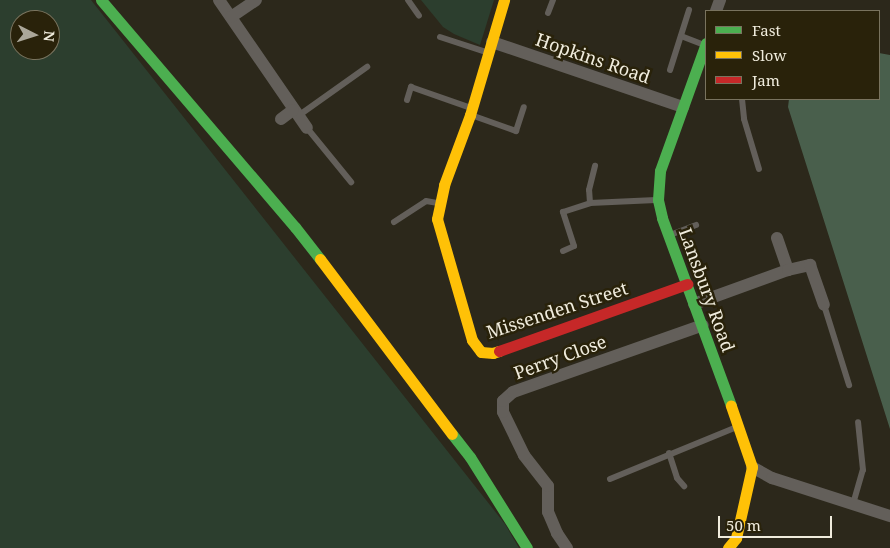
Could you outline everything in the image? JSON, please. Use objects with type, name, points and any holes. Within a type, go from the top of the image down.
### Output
[{"type":"street","points":[[101,0],[294,227],[470,457],[527,548]]},
{"type":"street","points":[[219,0],[307,128]]},
{"type":"street","points":[[231,17],[256,0]]},
{"type":"street","name":"Missenden Street","points":[[504,0],[471,112],[439,203],[439,229],[472,340],[481,352],[493,353],[687,284]]},
{"type":"street","name":"Hopkins Road","points":[[491,48],[683,107]]},
{"type":"street","name":"Lansbury Road","points":[[705,48],[698,78],[683,107],[660,171],[658,200],[669,236],[703,325],[752,467]]},
{"type":"street","points":[[281,119],[296,113]]},
{"type":"street","points":[[776,238],[788,270]]},
{"type":"street","points":[[694,304],[788,270],[810,266],[824,305]]},
{"type":"street","name":"Perry Close","points":[[567,548],[557,533],[548,512],[548,486],[524,454],[503,412],[503,401],[513,392],[703,325]]},
{"type":"street","points":[[728,548],[736,538],[752,467],[772,478],[890,516]]},
{"type":"lane","points":[[408,0],[419,16]]},
{"type":"lane","points":[[548,13],[552,0]]},
{"type":"lane","points":[[670,70],[690,10]]},
{"type":"lane","points":[[681,36],[705,44]]},
{"type":"lane","points":[[440,37],[491,48]]},
{"type":"lane","points":[[296,113],[367,67]]},
{"type":"lane","points":[[407,100],[411,87],[516,131],[524,107]]},
{"type":"lane","points":[[742,100],[744,119],[758,169]]},
{"type":"lane","points":[[307,128],[351,182]]},
{"type":"lane","points":[[590,203],[589,190],[595,166]]},
{"type":"lane","points":[[563,251],[574,246],[563,212],[590,203],[658,200]]},
{"type":"lane","points":[[394,222],[426,201],[439,203]]},
{"type":"lane","points":[[669,236],[696,225]]},
{"type":"lane","points":[[824,305],[849,385]]},
{"type":"lane","points":[[853,504],[863,470],[858,422]]},
{"type":"lane","points":[[610,479],[669,453],[738,427]]},
{"type":"lane","points":[[669,453],[677,478],[684,486]]},
{"type":"green space","points":[[0,0],[91,0],[505,524],[519,548],[0,548]]},
{"type":"green space","points":[[421,0],[494,0],[480,45],[443,27]]},
{"type":"green space","points":[[880,53],[890,55],[890,429],[788,107],[789,100],[880,100]]},
{"type":"traffic: fast","points":[[101,0],[295,227],[320,259]]},
{"type":"traffic: fast","points":[[705,46],[660,171],[658,200],[662,218],[731,406]]},
{"type":"traffic: fast","points":[[452,434],[470,457],[527,548]]},
{"type":"traffic: slow","points":[[499,351],[493,353],[481,352],[472,340],[437,219],[444,185],[470,115],[504,0]]},
{"type":"traffic: slow","points":[[320,259],[452,434]]},
{"type":"traffic: slow","points":[[728,548],[736,538],[752,467],[731,406]]},
{"type":"traffic: jam","points":[[499,351],[687,284]]}]
